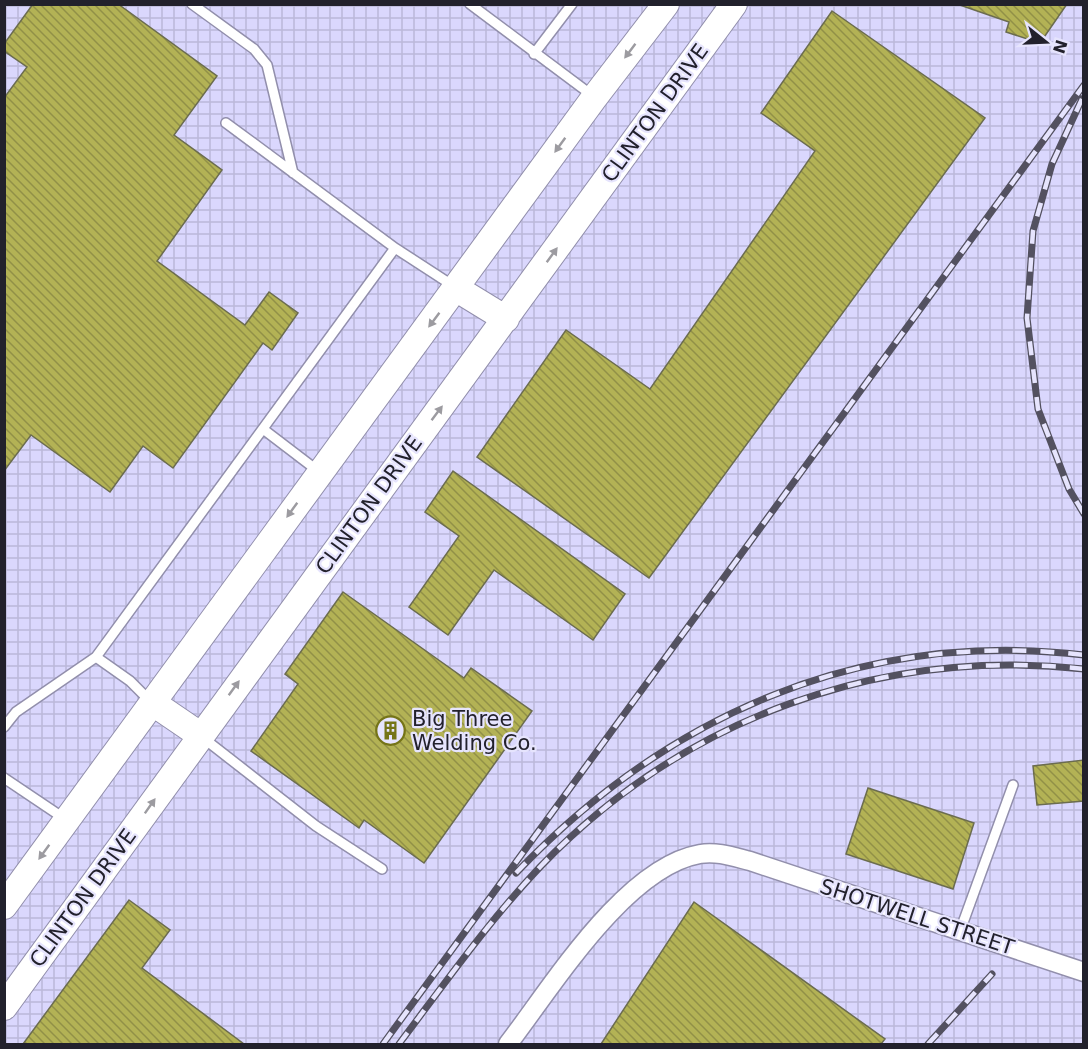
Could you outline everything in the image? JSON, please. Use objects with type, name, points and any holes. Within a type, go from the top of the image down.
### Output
[{"type":"main road","points":[[4,906],[320,472],[457,289],[594,98],[666,4]]},
{"type":"main road","name":"CLINTON DRIVE","points":[[4,1007],[734,4]]},
{"type":"main road","points":[[457,289],[506,319]]},
{"type":"main road","points":[[153,703],[200,735]]},
{"type":"street","name":"SHOTWELL STREET","points":[[508,1044],[602,921],[640,885],[675,863],[701,854],[716,854],[750,861],[1083,972]]},
{"type":"lane","points":[[192,4],[254,49],[267,65],[293,173]]},
{"type":"lane","points":[[470,4],[483,8],[534,54],[594,98]]},
{"type":"lane","points":[[534,54],[572,4]]},
{"type":"lane","points":[[226,123],[395,248],[457,289]]},
{"type":"lane","points":[[4,727],[16,712],[96,657],[395,248]]},
{"type":"lane","points":[[263,429],[320,472]]},
{"type":"lane","points":[[96,657],[129,681],[153,703]]},
{"type":"lane","points":[[200,735],[316,826],[382,868]]},
{"type":"lane","points":[[4,778],[66,821]]},
{"type":"lane","points":[[960,931],[1013,785]]},
{"type":"shaded area","points":[[5,5],[1083,5],[1083,1044],[5,1044]]},
{"type":"building","points":[[33,4],[118,4],[217,76],[174,135],[222,170],[157,261],[245,325],[269,292],[298,313],[272,350],[263,343],[173,468],[143,446],[110,492],[31,435],[4,471],[4,98],[27,67],[4,51],[4,44]]},
{"type":"building","points":[[957,4],[1067,4],[1040,43],[1006,32],[1009,22]]},
{"type":"building","points":[[832,11],[985,118],[649,578],[477,457],[566,330],[650,389],[815,151],[761,113]]},
{"type":"building","points":[[453,471],[625,594],[593,640],[494,570],[448,635],[409,607],[459,536],[425,512]]},
{"type":"building","name":"Big Three Welding Co.","points":[[343,592],[464,678],[471,668],[532,711],[424,863],[364,820],[359,828],[251,751],[298,684],[285,674]]},
{"type":"building","points":[[1084,760],[1084,801],[1037,805],[1033,766]]},
{"type":"building","points":[[868,788],[974,823],[953,889],[846,854]]},
{"type":"building","points":[[129,900],[170,930],[142,968],[244,1044],[23,1044]]},
{"type":"building","points":[[694,902],[885,1039],[881,1044],[601,1044]]},
{"type":"railway","points":[[383,1044],[1084,85]]},
{"type":"railway","points":[[1082,99],[1052,164],[1033,231],[1027,318],[1038,409],[1069,489],[1084,514]]},
{"type":"railway","points":[[516,873],[575,817],[637,769],[704,728],[773,695],[847,671],[923,656],[1002,650],[1084,655]]},
{"type":"railway","points":[[399,1044],[485,931],[540,867],[596,815],[657,770],[721,733],[789,704],[860,683],[933,670],[1008,665],[1084,669]]},
{"type":"railway","points":[[928,1044],[992,974]]},
{"type":"place","name":"Big Three Welding Co.","points":[[391,731]]}]
